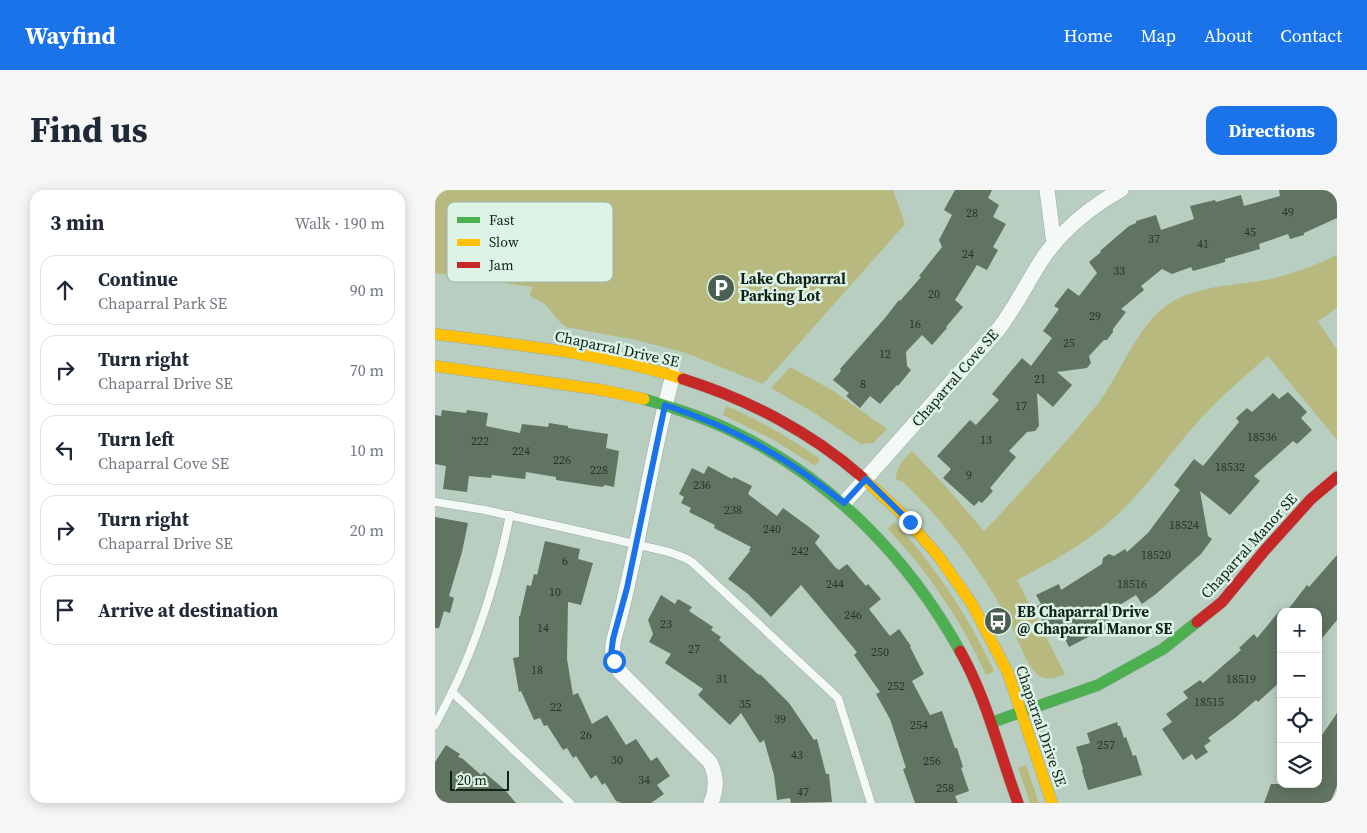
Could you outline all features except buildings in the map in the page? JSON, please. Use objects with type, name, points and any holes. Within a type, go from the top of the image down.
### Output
[{"type":"street","points":[[1047,190],[1054,244]]},
{"type":"street","name":"Chaparral Cove SE","points":[[844,503],[997,331],[1054,244],[1082,216],[1100,202],[1121,190]]},
{"type":"street","name":"Chaparral Drive SE","points":[[435,334],[589,356],[673,375],[725,393],[776,417],[818,443],[866,479],[892,503],[920,534],[958,582],[976,610],[997,650],[1023,712],[1052,803]]},
{"type":"street","points":[[435,366],[611,392],[665,405],[710,421],[746,437],[802,471],[844,503],[891,549],[951,631],[971,669],[993,722],[1018,803]]},
{"type":"street","points":[[673,375],[665,405],[637,544],[613,639],[611,655],[621,673],[710,762],[715,781],[714,796],[711,803]]},
{"type":"street","name":"Chaparral Manor SE","points":[[993,722],[1098,685],[1163,649],[1222,602],[1311,499],[1337,476]]},
{"type":"lane","points":[[435,502],[510,515],[637,544],[678,555],[692,562],[835,695],[841,707],[871,803]]},
{"type":"lane","points":[[435,725],[461,673],[489,597],[510,515]]},
{"type":"lane","points":[[452,692],[570,803]]},
{"type":"green space","name":"Lake Chaparral Parking Lot","points":[[435,190],[893,190],[905,224],[763,384],[686,353],[636,340],[566,327],[545,304],[530,296],[532,287],[497,282],[613,282],[613,202],[447,202],[447,275],[435,273]]},
{"type":"green space","points":[[1337,255],[1337,308],[1318,321],[1337,350],[1337,440],[1268,356],[1229,390],[1202,417],[1142,489],[1107,524],[1075,547],[1017,580],[1065,674],[1058,677],[1044,678],[1037,674],[1028,663],[1000,605],[965,553],[916,495],[902,481],[896,480],[897,471],[901,464],[912,451],[984,531],[1088,416],[1110,386],[1140,334],[1149,322],[1170,303],[1205,289],[1284,276]]},
{"type":"green space","points":[[790,367],[832,390],[887,429],[873,443],[861,444],[813,412],[771,388]]},
{"type":"green space","points":[[726,406],[775,430],[820,459],[815,466],[774,440],[723,415]]},
{"type":"green space","points":[[894,522],[924,557],[950,593],[994,671],[986,675],[966,635],[943,598],[917,562],[888,529]]},
{"type":"green space","points":[[1026,765],[1039,803],[1030,803],[1018,768]]},
{"type":"traffic: fast","points":[[644,399],[705,419],[728,429],[774,454],[807,476],[866,526],[893,555],[940,617],[960,651]]},
{"type":"traffic: fast","points":[[993,722],[1098,685],[1163,649],[1197,622]]},
{"type":"traffic: slow","points":[[435,334],[591,356],[683,379]]},
{"type":"traffic: slow","points":[[435,366],[602,390],[644,399]]},
{"type":"traffic: slow","points":[[862,477],[902,514],[939,557],[972,604],[1008,673],[1052,803]]},
{"type":"traffic: jam","points":[[683,379],[731,396],[800,431],[862,477]]},
{"type":"traffic: jam","points":[[1197,622],[1222,602],[1311,499],[1337,477]]},
{"type":"traffic: jam","points":[[960,651],[978,688],[1018,803]]},
{"type":"place","name":"Lake Chaparral Parking Lot","points":[[721,288]]},
{"type":"place","name":"EB Chaparral Drive @ Chaparral Manor SE","points":[[998,621]]},
{"type":"route","points":[[614,661],[611,655],[613,639],[637,544],[665,405],[710,421],[746,437],[802,471],[844,503],[866,479],[910,522]]}]
